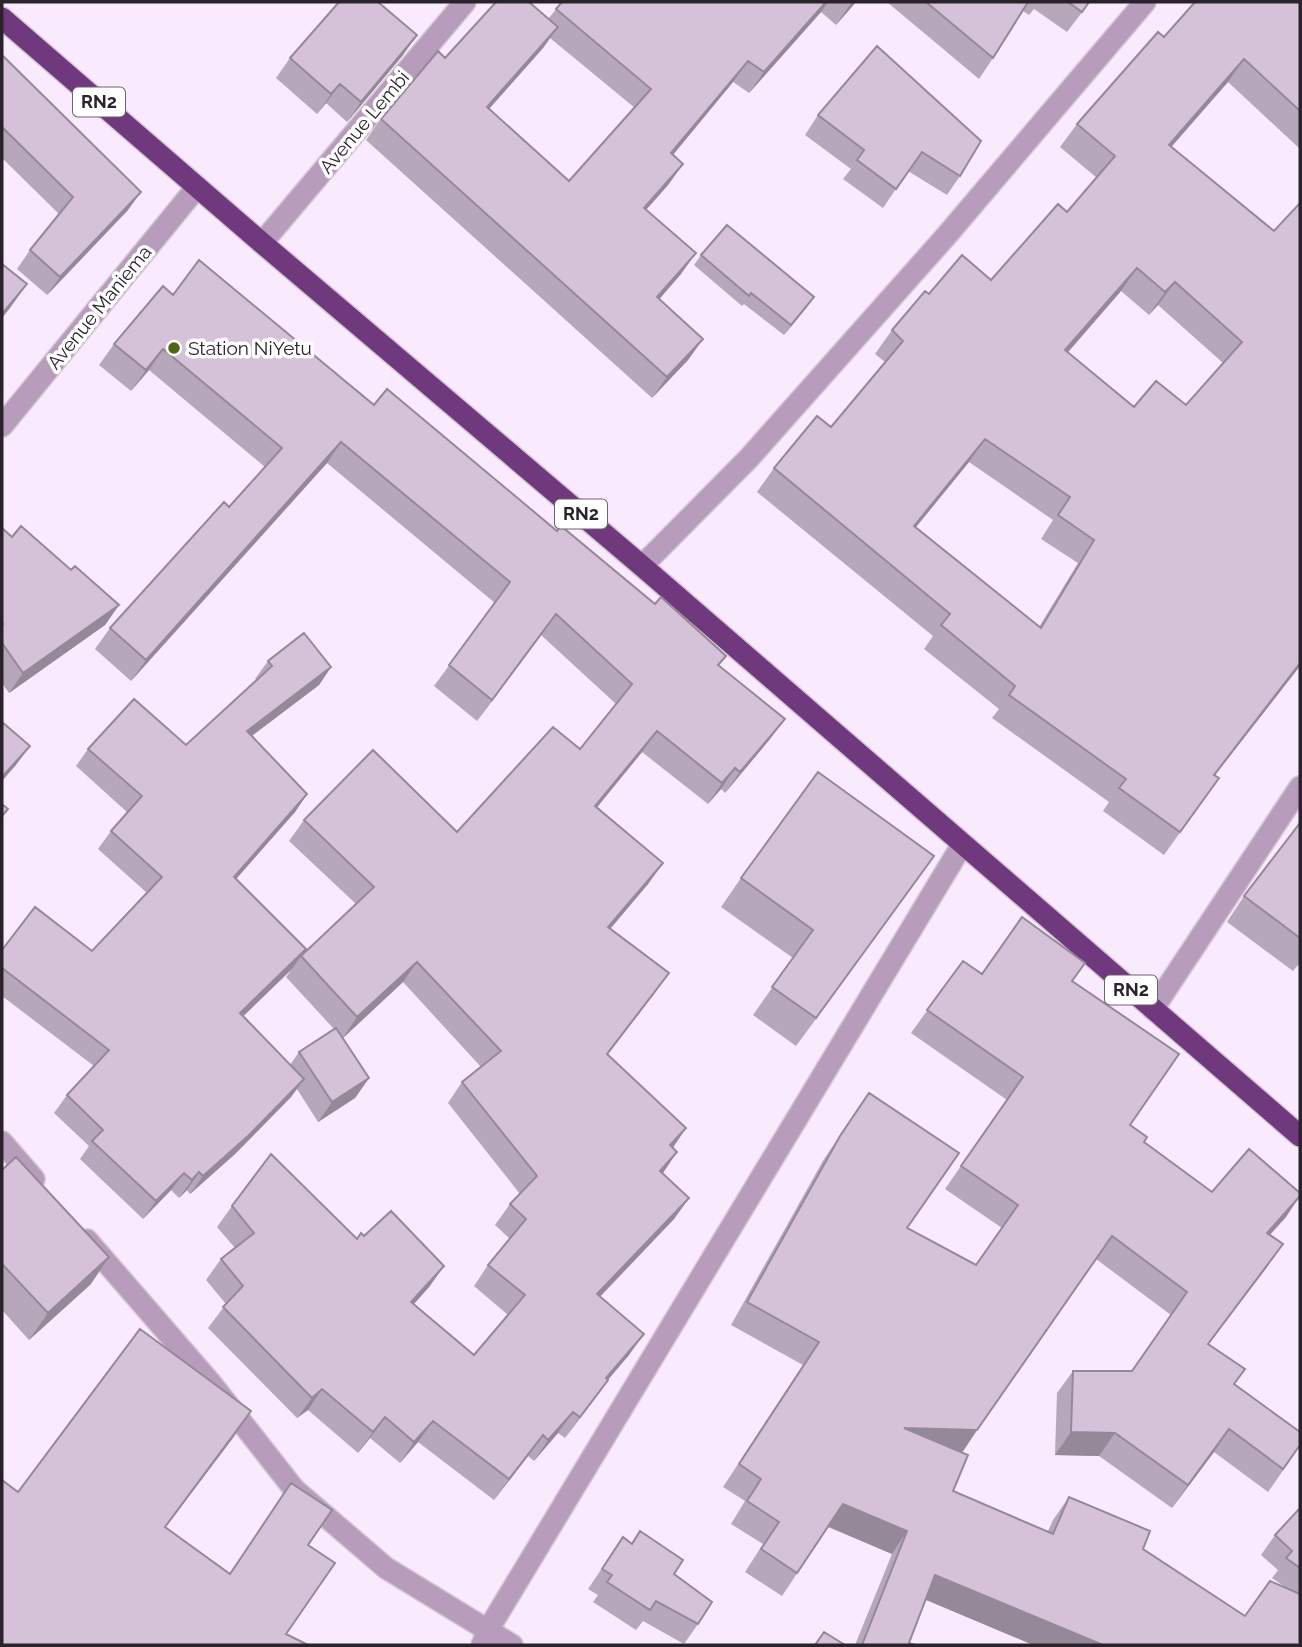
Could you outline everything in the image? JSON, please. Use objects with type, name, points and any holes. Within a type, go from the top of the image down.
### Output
[{"type":"highway","name":"RN2","points":[[2,18],[642,566],[1300,1136]]},
{"type":"street","name":"Avenue Lembi","points":[[262,243],[465,2]]},
{"type":"street","points":[[642,566],[767,438],[947,235],[1145,2]]},
{"type":"street","name":"Avenue Maniema","points":[[2,426],[197,187]]},
{"type":"street","points":[[1153,1009],[1300,787]]},
{"type":"street","points":[[485,1638],[962,845]]},
{"type":"street","points":[[2,1142],[47,1194]]},
{"type":"street","points":[[74,1226],[211,1382],[294,1489],[386,1568],[485,1638],[512,1645]]},
{"type":"building","points":[[339,2],[378,2],[417,35],[361,102],[340,84],[331,94],[290,58]]},
{"type":"building","points":[[496,2],[529,2],[558,27],[487,107],[569,181],[651,89],[556,9],[562,2],[826,2],[764,72],[748,61],[671,153],[683,164],[644,208],[696,253],[657,297],[703,339],[667,377],[381,119],[438,51],[445,58]]},
{"type":"building","points":[[926,2],[1028,2],[993,58]]},
{"type":"building","points":[[1068,2],[1089,2],[1082,12]]},
{"type":"building","points":[[1195,2],[1300,2],[1300,111],[1244,59],[1169,145],[1274,231],[1300,203],[1300,663],[1214,775],[1219,778],[1180,832],[1119,788],[1126,779],[1009,695],[1015,686],[941,625],[950,614],[774,468],[817,416],[831,427],[903,341],[892,330],[925,291],[929,294],[962,255],[991,280],[1058,204],[1067,212],[1115,156],[1077,124],[1158,32],[1164,37]],"holes":[[[1137,268],[1165,292],[1175,282],[1242,342],[1186,405],[1156,381],[1134,407],[1065,350]],[[985,439],[1070,497],[1058,515],[1094,540],[1041,628],[914,526]]]},
{"type":"building","points":[[877,46],[981,141],[960,176],[922,152],[896,189],[857,160],[864,150],[818,115]]},
{"type":"building","points":[[2,55],[141,192],[60,277],[30,250],[73,197],[2,127]]},
{"type":"building","points":[[727,225],[814,297],[791,325],[751,293],[749,296],[701,255]]},
{"type":"building","points":[[199,260],[374,405],[387,389],[557,531],[561,526],[655,604],[661,597],[726,656],[718,665],[785,719],[740,772],[735,768],[722,783],[657,731],[595,806],[663,863],[608,927],[669,973],[607,1054],[686,1128],[670,1145],[677,1152],[660,1171],[689,1198],[597,1294],[644,1334],[606,1378],[608,1380],[580,1417],[573,1412],[548,1440],[543,1435],[509,1479],[433,1421],[414,1442],[385,1417],[373,1432],[322,1389],[312,1398],[223,1307],[243,1286],[221,1259],[254,1233],[232,1206],[271,1154],[357,1239],[361,1233],[364,1236],[391,1211],[444,1266],[411,1302],[474,1355],[525,1295],[488,1265],[526,1219],[510,1204],[537,1176],[462,1082],[501,1051],[417,962],[357,1017],[301,956],[374,887],[304,820],[373,750],[457,832],[553,727],[580,749],[632,684],[556,614],[492,700],[449,665],[510,582],[341,442],[146,660],[110,628],[224,502],[229,507],[282,448],[163,349],[146,370],[114,344],[163,286],[173,295]]},
{"type":"building","points":[[2,264],[27,284],[2,314]]},
{"type":"building","points":[[21,526],[71,570],[75,566],[119,605],[23,673],[2,643],[2,528],[12,537]]},
{"type":"building","points":[[304,633],[331,667],[247,731],[307,794],[234,877],[306,949],[240,1013],[304,1079],[248,1136],[203,1176],[199,1172],[192,1180],[184,1173],[156,1201],[92,1141],[103,1130],[67,1095],[109,1050],[2,968],[2,950],[35,907],[92,951],[162,877],[111,831],[142,796],[88,749],[134,699],[186,745],[272,666],[268,661]]},
{"type":"building","points":[[2,722],[30,746],[2,777]]},
{"type":"building","points":[[818,772],[934,856],[816,1018],[772,987],[813,930],[741,878]]},
{"type":"building","points":[[2,804],[8,809],[2,816]]},
{"type":"building","points":[[1300,823],[1300,938],[1244,896]]},
{"type":"building","points":[[1022,917],[1085,963],[1072,981],[1179,1054],[1130,1125],[1147,1137],[1144,1142],[1212,1192],[1249,1149],[1300,1193],[1267,1233],[1283,1244],[1208,1344],[1245,1369],[1234,1384],[1300,1432],[1300,1445],[1283,1469],[1229,1429],[1188,1485],[1115,1433],[1071,1432],[1073,1371],[1132,1371],[1187,1292],[1112,1236],[977,1430],[904,1428],[968,1455],[953,1491],[1053,1534],[1069,1497],[1150,1531],[1143,1549],[1245,1616],[1270,1581],[1300,1594],[1300,1645],[1103,1645],[935,1575],[909,1643],[915,1645],[862,1645],[907,1531],[843,1504],[797,1573],[761,1549],[779,1522],[747,1501],[761,1479],[739,1464],[819,1342],[747,1302],[840,1136],[869,1093],[959,1153],[907,1228],[976,1265],[1018,1205],[961,1166],[1023,1077],[927,1010],[963,961],[982,974]]},
{"type":"building","points":[[336,1028],[369,1078],[332,1102],[299,1052]]},
{"type":"building","points":[[16,1157],[109,1257],[48,1313],[2,1264],[2,1170]]},
{"type":"building","points":[[140,1329],[251,1411],[165,1527],[230,1574],[291,1483],[332,1510],[308,1545],[335,1563],[286,1634],[308,1645],[2,1645],[2,1480],[18,1492]]},
{"type":"building","points":[[1300,1508],[1300,1568],[1286,1558],[1292,1551],[1275,1535]]},
{"type":"building","points":[[640,1531],[683,1560],[674,1574],[712,1602],[698,1624],[656,1601],[650,1610],[607,1582],[612,1575],[602,1569],[623,1537],[632,1544]]},
{"type":"building","points":[[824,1632],[845,1645],[815,1645]]},
{"type":"place","name":"Station NiYetu","points":[[174,348]]}]
